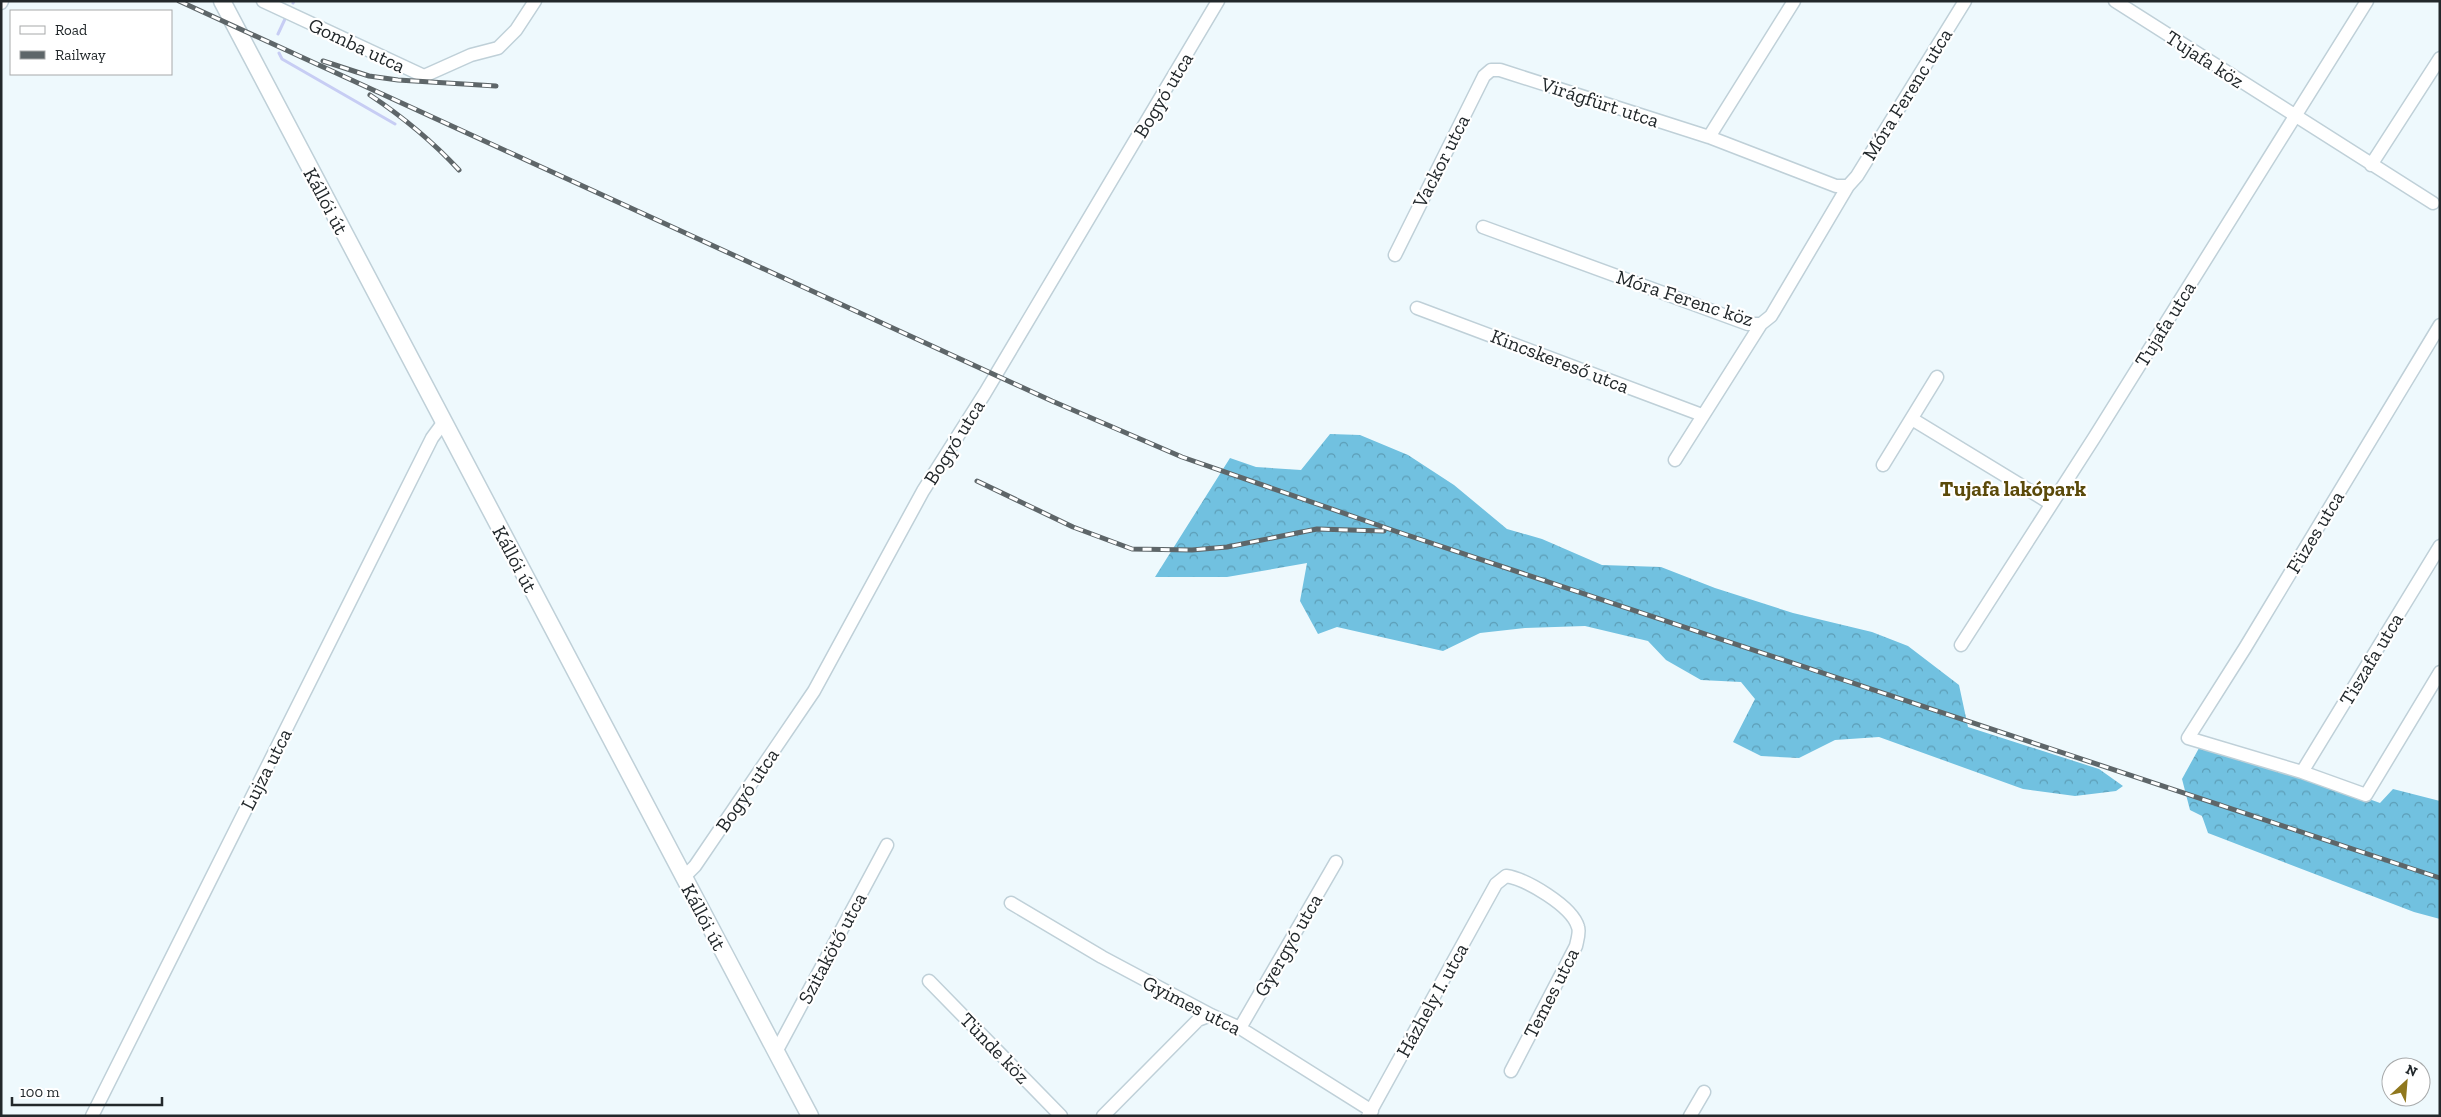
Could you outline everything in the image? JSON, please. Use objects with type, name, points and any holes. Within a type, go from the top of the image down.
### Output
[{"type":"main road","name":"Kállói út","points":[[222,1],[810,1116]]},
{"type":"street","name":"Gomba utca","points":[[270,2],[316,27],[424,76],[470,55],[498,48],[516,30],[535,1]]},
{"type":"street","name":"Bogyó utca","points":[[683,878],[695,866],[814,691],[923,491],[985,393],[1218,1]]},
{"type":"street","points":[[1709,137],[1794,1]]},
{"type":"street","name":"Móra Ferenc utca","points":[[1848,186],[1857,176],[1965,1]]},
{"type":"street","name":"Tujafa köz","points":[[2115,1],[2433,203]]},
{"type":"street","name":"Tujafa utca","points":[[1961,645],[2050,503],[2094,438],[2367,1]]},
{"type":"street","points":[[2371,165],[2440,58]]},
{"type":"street","name":"Virágfürt utca","points":[[1491,70],[1500,70],[1709,137],[1836,186],[1848,186]]},
{"type":"street","name":"Vackor utca","points":[[1395,255],[1484,76],[1491,70]]},
{"type":"street","name":"Móra Ferenc köz","points":[[1483,226],[1748,324],[1761,324],[1771,316],[1848,186]]},
{"type":"street","name":"Kincskereső utca","points":[[1417,308],[1702,415]]},
{"type":"street","points":[[1675,460],[1761,324]]},
{"type":"street","name":"Füzes utca","points":[[2440,325],[2245,648],[2184,744],[2302,772],[2366,795],[2440,672]]},
{"type":"street","points":[[1884,465],[1937,378]]},
{"type":"street","points":[[1912,419],[2050,503]]},
{"type":"street","name":"Lujza utca","points":[[92,1116],[432,438],[443,423]]},
{"type":"street","name":"Tiszafa utca","points":[[2302,772],[2440,546]]},
{"type":"street","name":"Szitakötő utca","points":[[776,1052],[887,845]]},
{"type":"street","name":"Gyergyó utca","points":[[1240,1028],[1336,862]]},
{"type":"street","name":"Temes utca","points":[[1496,884],[1506,876],[1520,878],[1569,911],[1578,927],[1576,946],[1512,1071]]},
{"type":"street","name":"Házhely I. utca","points":[[1370,1113],[1496,884]]},
{"type":"street","name":"Gyimes utca","points":[[1011,903],[1102,957],[1211,1015],[1240,1028],[1370,1113]]},
{"type":"street","name":"Tünde köz","points":[[929,981],[1061,1116]]},
{"type":"street","points":[[1103,1116],[1198,1020],[1211,1015]]},
{"type":"street","points":[[1690,1116],[1704,1092]]},
{"type":"green space","points":[[1330,434],[1360,435],[1408,455],[1454,485],[1507,529],[1542,539],[1602,565],[1661,567],[1715,588],[1793,613],[1872,632],[1908,646],[1959,685],[1968,727],[2099,769],[2123,786],[2116,791],[2075,796],[2023,789],[1879,737],[1835,740],[1799,758],[1761,756],[1733,742],[1755,699],[1741,682],[1701,680],[1666,660],[1648,641],[1585,626],[1525,628],[1480,633],[1443,651],[1337,627],[1318,634],[1300,601],[1307,563],[1227,577],[1155,577],[1230,458],[1256,467],[1301,470]]},
{"type":"green space","points":[[2204,739],[2380,803],[2393,789],[2440,801],[2440,919],[2414,912],[2208,833],[2202,816],[2190,810],[2182,779]]},
{"type":"waterway","points":[[278,34],[285,19]]},
{"type":"waterway","points":[[279,53],[282,59],[395,124]]},
{"type":"railway","points":[[179,1],[1052,401],[1182,457],[1395,531],[2440,878]]},
{"type":"railway","points":[[323,61],[369,76],[398,80],[496,86]]},
{"type":"railway","points":[[370,95],[417,130],[459,170]]},
{"type":"railway","points":[[977,481],[1073,527],[1132,549],[1192,550],[1227,547],[1317,529],[1384,531]]},
{"type":"district","name":"Tujafa lakópark","points":[[2013,488]]}]
